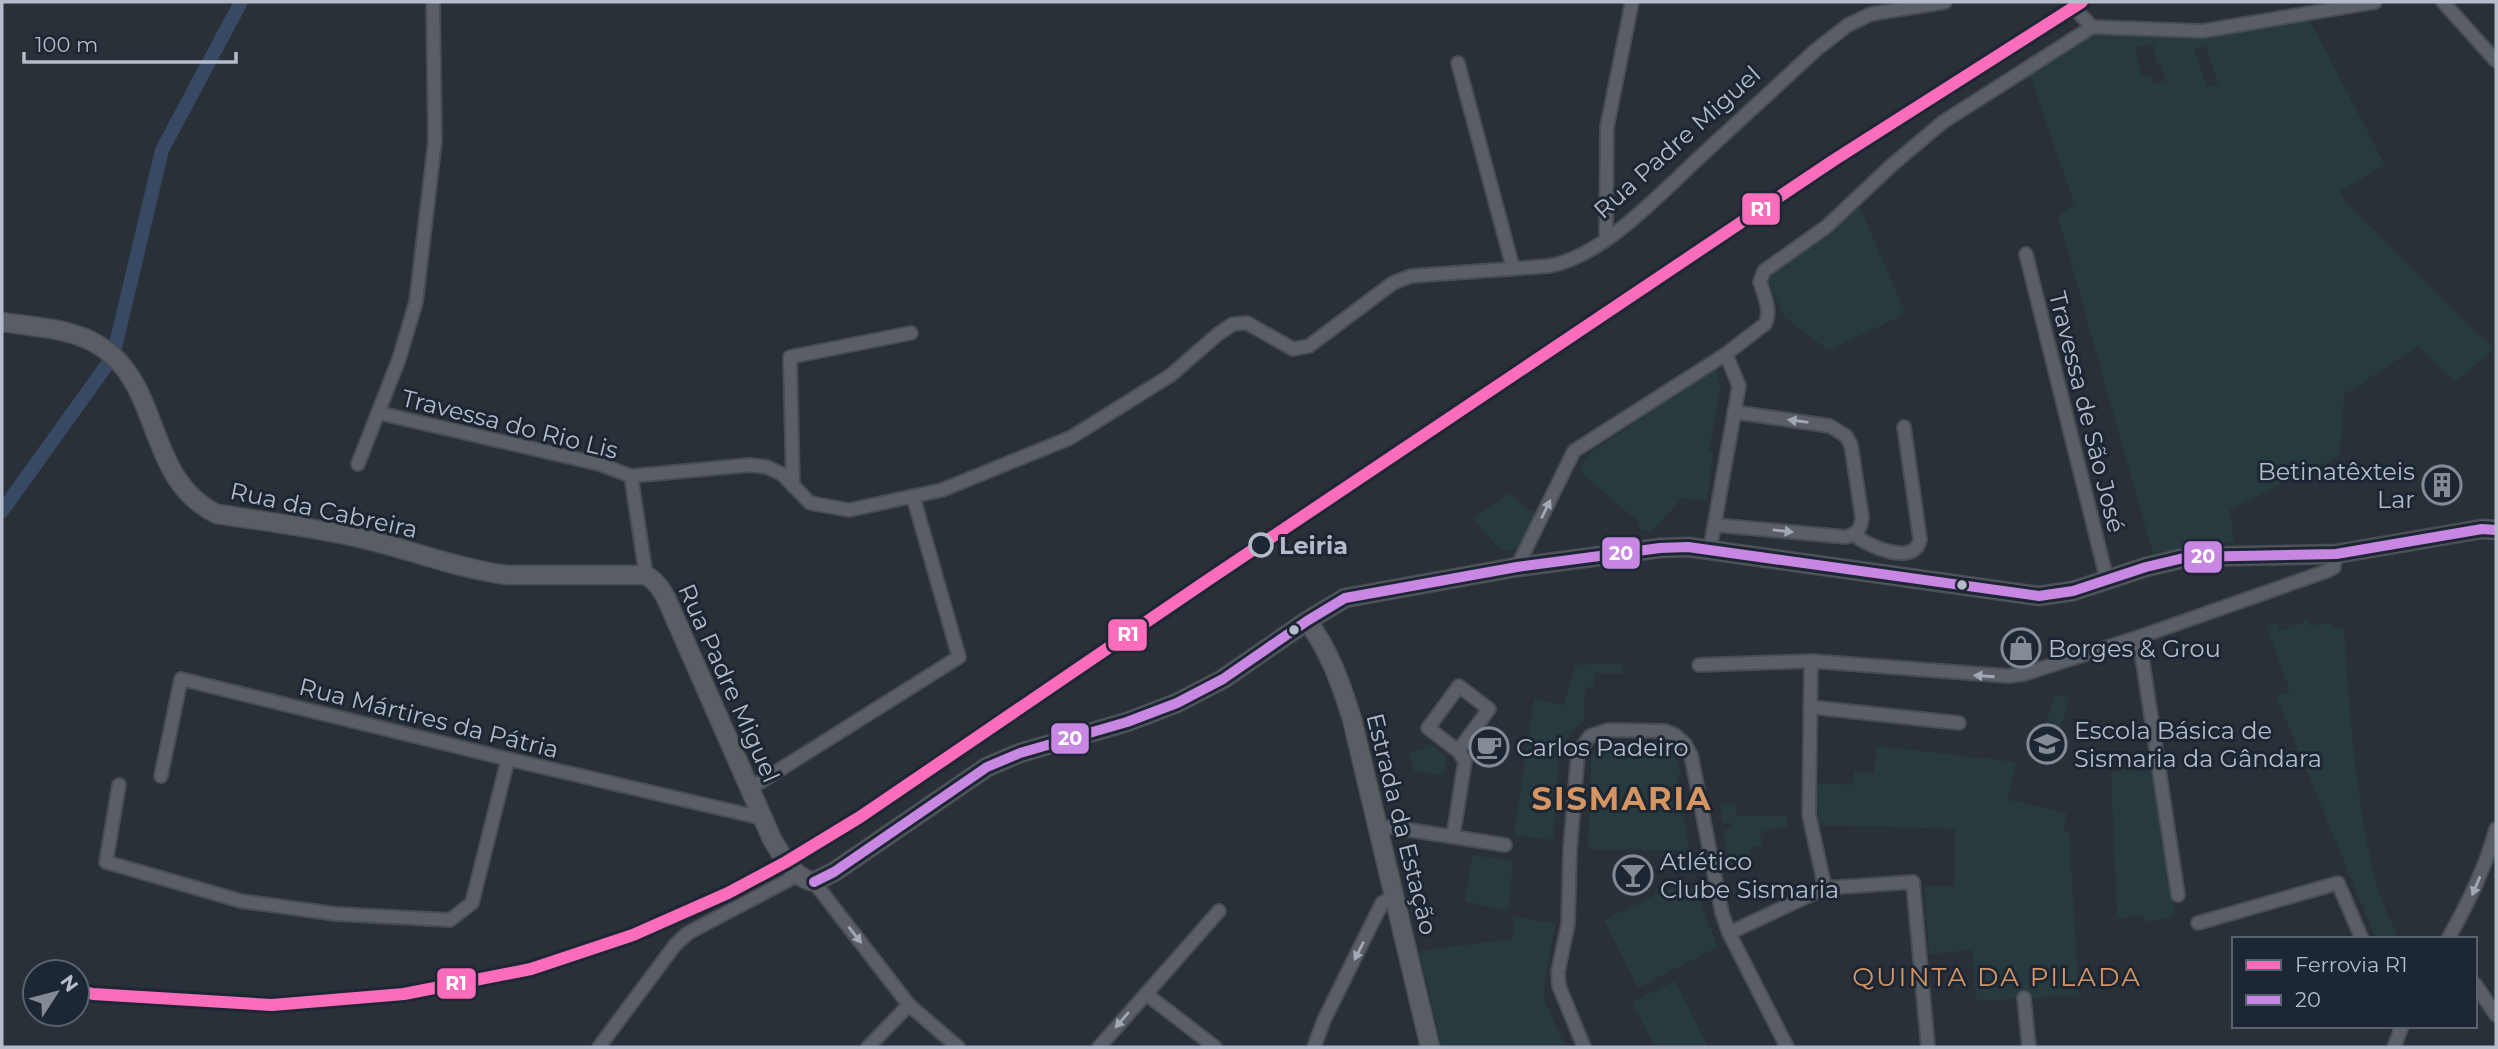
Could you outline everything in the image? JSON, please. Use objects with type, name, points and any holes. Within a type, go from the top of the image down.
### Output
[{"type":"main road","name":"Rua da Cabreira","points":[[2,321],[77,335],[101,346],[115,357],[128,371],[137,388],[175,478],[202,506],[217,514],[356,537],[484,572],[507,575],[646,575]]},
{"type":"main road","points":[[806,878],[834,873],[987,767],[1020,753],[1127,722],[1177,704],[1223,679],[1307,621],[1353,595],[1517,567],[1660,548],[1710,549],[2030,596],[2073,591],[2163,562],[2194,556],[2336,554],[2491,527]]},
{"type":"main road","name":"Rua Padre Miguel","points":[[646,575],[657,583],[666,598],[779,852],[806,878]]},
{"type":"main road","name":"Estrada da Estação","points":[[1307,621],[1327,651],[1338,674],[1352,719],[1430,1047]]},
{"type":"street","name":"Travessa do Rio Lis","points":[[433,2],[435,141],[416,302],[379,414],[599,464],[631,476]]},
{"type":"street","points":[[1606,238],[1607,127],[1632,2]]},
{"type":"street","name":"Rua Padre Miguel","points":[[646,575],[631,476],[750,465],[767,467],[782,474],[810,503],[849,510],[942,490],[1070,438],[1171,375],[1233,324],[1247,323],[1282,344],[1301,349],[1309,346],[1393,283],[1411,276],[1566,263],[1630,221],[1817,49],[1848,25],[1871,14],[1945,2]]},
{"type":"street","points":[[2069,2],[2092,27]]},
{"type":"street","points":[[1517,567],[1574,452],[1760,329],[1768,318],[1768,307],[1759,282],[1764,271],[1826,228],[1892,165],[1943,122],[2092,27],[2203,31],[2375,2]]},
{"type":"street","points":[[2444,2],[2496,61]]},
{"type":"street","points":[[1458,63],[1513,268]]},
{"type":"street","name":"Travessa de São José","points":[[2026,254],[2107,580]]},
{"type":"street","points":[[793,486],[790,357],[911,333]]},
{"type":"street","points":[[1710,549],[1739,386],[1726,354]]},
{"type":"street","points":[[1715,525],[1846,537],[1859,531],[1862,517],[1851,445],[1846,436],[1830,426],[1734,412]]},
{"type":"street","points":[[358,464],[379,414]]},
{"type":"street","points":[[1854,534],[1862,542],[1906,554],[1915,551],[1919,546],[1904,426]]},
{"type":"street","points":[[749,789],[959,657],[913,496]]},
{"type":"street","points":[[1699,665],[1811,661],[2008,676],[2024,674],[2140,637],[2334,567],[2336,554]]},
{"type":"street","points":[[2306,555],[2306,577]]},
{"type":"street","points":[[2140,637],[2178,895]]},
{"type":"street","points":[[1811,661],[1809,815],[1825,888]]},
{"type":"street","name":"Rua Mártires da Pátria","points":[[161,776],[181,679],[762,818]]},
{"type":"street","points":[[1453,836],[1465,761],[1458,751],[1428,728],[1459,686],[1489,709],[1458,751]]},
{"type":"street","points":[[1810,707],[1959,723]]},
{"type":"street","points":[[1584,1047],[1559,986],[1558,972],[1568,923],[1570,850],[1578,753],[1594,733],[1608,730],[1665,731],[1685,744],[1691,755],[1719,901],[1729,933],[1787,1047]]},
{"type":"street","points":[[119,785],[106,862],[241,901],[336,914],[450,920],[472,903],[508,759]]},
{"type":"street","points":[[1379,828],[1391,827],[1505,845]]},
{"type":"street","points":[[2449,937],[2493,854],[2496,829]]},
{"type":"street","points":[[599,1047],[675,945],[688,933],[806,878],[909,1005],[958,1047]]},
{"type":"street","points":[[1729,933],[1825,888],[1913,882],[1928,1047]]},
{"type":"street","points":[[2198,923],[2338,883],[2361,937]]},
{"type":"street","points":[[1314,1047],[1324,1020],[1382,903],[1395,896]]},
{"type":"street","points":[[1099,1047],[1219,911]]},
{"type":"street","points":[[2477,987],[2496,1015]]},
{"type":"street","points":[[1146,994],[1216,1047]]},
{"type":"street","points":[[2024,998],[2029,1047]]},
{"type":"street","points":[[868,1047],[909,1005]]},
{"type":"street","points":[[2394,1047],[2401,1028]]},
{"type":"green space","points":[[2309,19],[2385,165],[2340,191],[2346,202],[2494,349],[2455,382],[2418,346],[2344,395],[2340,456],[2230,509],[2234,542],[2207,543],[2153,554],[2058,217],[2074,203],[2029,73],[2095,32],[2209,37]],"holes":[[[2153,44],[2157,63],[2161,63],[2166,81],[2153,84],[2151,75],[2142,77],[2135,48]],[[2205,45],[2218,83],[2207,87],[2194,49]]]},
{"type":"green space","points":[[1860,207],[1906,314],[1828,350],[1784,317],[1768,281],[1770,276]]},
{"type":"green space","points":[[1717,366],[1720,388],[1709,450],[1713,451],[1707,501],[1682,498],[1652,531],[1641,531],[1638,521],[1579,471],[1590,453]]},
{"type":"green space","points":[[1510,493],[1525,508],[1538,514],[1523,548],[1500,550],[1473,518]]},
{"type":"green space","points":[[2308,619],[2310,626],[2330,622],[2332,629],[2344,627],[2351,724],[2363,821],[2376,884],[2398,937],[2375,937],[2276,696],[2290,691],[2266,626],[2277,623],[2280,631],[2305,622],[2304,620]]},
{"type":"green space","points":[[1622,663],[1624,673],[1594,673],[1594,685],[1585,689],[1584,721],[1570,733],[1559,754],[1553,840],[1514,835],[1534,698],[1563,706],[1575,665]]},
{"type":"green space","points":[[2055,694],[2070,698],[2061,726],[2047,721]]},
{"type":"green space","points":[[1433,745],[1446,757],[1444,775],[1414,771],[1409,753]]},
{"type":"green space","points":[[1877,746],[2016,762],[2008,800],[2067,813],[2063,831],[2069,833],[2079,995],[1977,1001],[1972,950],[1929,954],[1924,887],[1955,886],[1955,829],[1819,825],[1815,783],[1853,785],[1854,771],[1874,773]]},
{"type":"green space","points":[[1668,749],[1676,757],[1681,771],[1677,777],[1690,851],[1588,849],[1591,756],[1595,752]]},
{"type":"green space","points":[[2132,769],[2133,772],[2154,769],[2175,915],[2148,922],[2142,916],[2117,918],[2111,772]]},
{"type":"green space","points":[[1735,804],[1736,815],[1787,816],[1788,826],[1763,831],[1760,836],[1763,845],[1750,847],[1751,853],[1730,864],[1723,831],[1732,828],[1730,822],[1723,824],[1720,805]]},
{"type":"green space","points":[[1472,855],[1513,861],[1508,911],[1465,901]]},
{"type":"green space","points":[[1698,887],[1703,910],[1718,947],[1638,988],[1604,920],[1666,890]]},
{"type":"green space","points":[[1514,917],[1556,924],[1545,976],[1544,1000],[1566,1047],[1442,1047],[1419,951],[1513,939]]},
{"type":"green space","points":[[1675,981],[1708,1047],[1655,1047],[1632,1002]]},
{"type":"waterway","points":[[115,348],[162,150],[241,2]]},
{"type":"waterway","points":[[2,511],[109,362]]},
{"type":"rail line","name":"R1","points":[[91,994],[272,1005],[404,994],[531,969],[633,935],[728,893],[860,817],[1834,160],[2082,2]]},
{"type":"transit line","name":"20","points":[[814,882],[834,872],[987,767],[1020,753],[1127,722],[1177,703],[1223,679],[1345,598],[1517,567],[1660,548],[1688,547],[2039,596],[2073,591],[2146,567],[2188,557],[2336,554],[2482,529],[2496,530]]},
{"type":"place","name":"Betinatêxteis Lar","points":[[2442,485]]},
{"type":"place","name":"Leiria","points":[[1261,545]]},
{"type":"place","name":"Borges & Grou","points":[[2021,648]]},
{"type":"place","name":"Escola Básica de Sismaria da Gândara","points":[[2047,744]]},
{"type":"place","name":"Carlos Padeiro","points":[[1489,747]]},
{"type":"place","name":"Atlético Clube Sismaria","points":[[1633,875]]},
{"type":"district","name":"SISMARIA","points":[[1622,798]]},
{"type":"district","name":"QUINTA DA PILADA","points":[[1997,977]]}]
